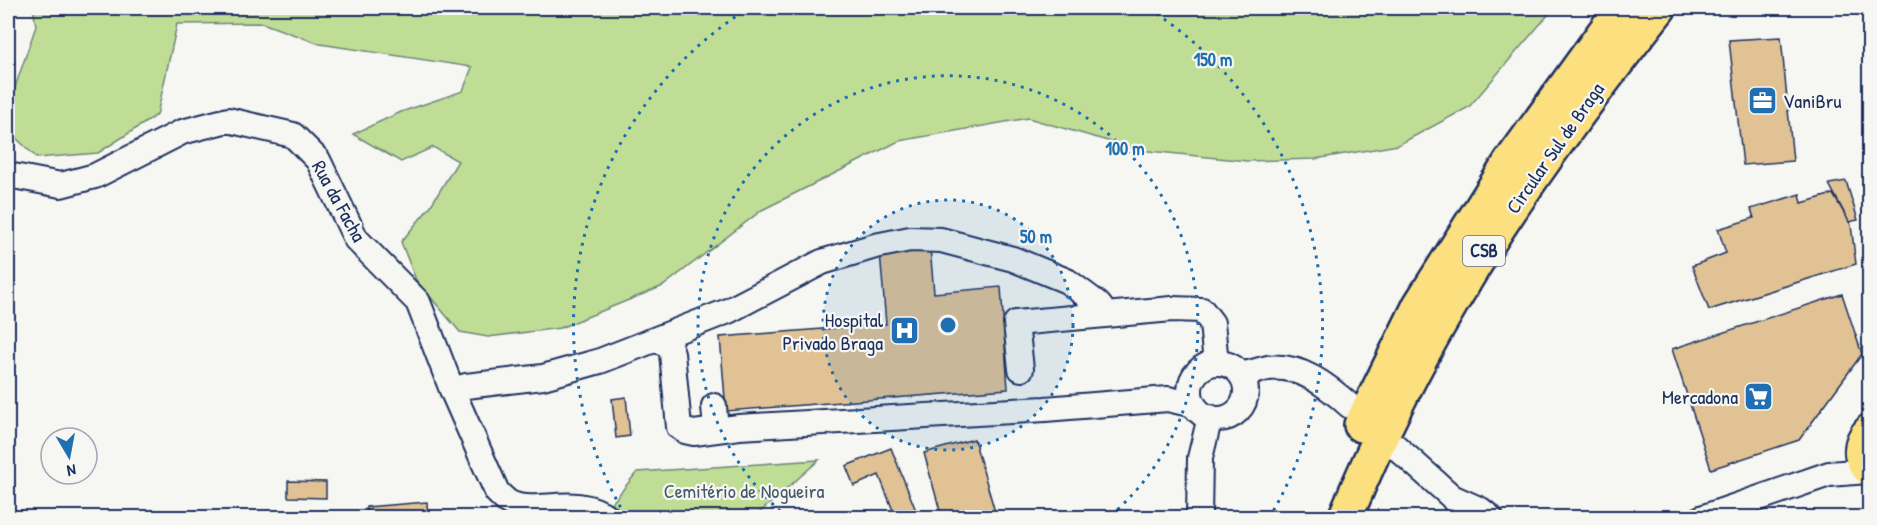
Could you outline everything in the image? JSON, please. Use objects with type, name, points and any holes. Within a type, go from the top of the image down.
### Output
[{"type":"highway","name":"Circular Sul de Braga","points":[[1320,518],[1345,459],[1420,305],[1510,163],[1622,8]]},
{"type":"highway","name":"Circular Sul de Braga","points":[[1345,518],[1391,416],[1453,301],[1531,180],[1589,98],[1659,8]]},
{"type":"street","name":"Rua da Facha","points":[[8,175],[61,185],[95,176],[182,132],[228,120],[293,135],[318,160],[356,239],[418,302],[452,390],[497,492],[509,503],[526,506],[564,504],[585,506],[609,518]]},
{"type":"street","points":[[452,390],[466,386],[562,373],[656,340],[728,311],[822,262],[875,246],[910,239],[941,240],[1013,259],[1067,281],[1098,304],[1106,314]]},
{"type":"street","points":[[1021,369],[1016,323],[1172,309],[1202,310],[1212,323],[1216,363]]},
{"type":"street","points":[[656,340],[669,345],[672,353],[679,427],[689,432],[1168,399],[1202,411],[1227,417],[1240,407],[1246,391],[1241,375],[1234,368],[1216,363],[1207,365],[1193,378],[1190,387],[1191,396],[1202,411],[1199,518]]},
{"type":"street","points":[[1241,375],[1270,368],[1299,371],[1332,389],[1350,406]]},
{"type":"street","points":[[714,406],[716,430]]},
{"type":"street","points":[[1395,446],[1452,496],[1467,518]]},
{"type":"street","points":[[1701,518],[1829,474],[1867,456]]},
{"type":"street","points":[[1452,496],[1481,510],[1491,518]]},
{"type":"green space","points":[[33,8],[1554,8],[1469,107],[1398,145],[1315,159],[1247,161],[1139,150],[1028,118],[899,141],[762,210],[663,286],[560,328],[488,337],[460,332],[416,280],[401,242],[430,207],[458,161],[433,147],[401,162],[353,134],[401,112],[463,91],[472,67],[320,44],[262,23],[177,24],[157,115],[98,153],[37,158],[15,137],[12,96],[36,26]]},
{"type":"green space","name":"Cemitério de Nogueira","points":[[819,460],[758,514],[761,517],[620,517],[608,508],[637,472]]},
{"type":"building","name":"VaniBru","points":[[1781,37],[1793,161],[1743,165],[1729,40]]},
{"type":"building","points":[[1846,181],[1858,220],[1849,222],[1829,184]]},
{"type":"building","points":[[1800,194],[1802,203],[1833,194],[1851,225],[1856,264],[1709,310],[1692,266],[1726,253],[1718,229],[1754,218],[1751,209]]},
{"type":"building","name":"Hospital Privado Braga","points":[[930,248],[934,293],[1001,287],[1008,389],[726,411],[720,337],[886,324],[880,252]]},
{"type":"building","name":"Mercadona","points":[[1842,294],[1862,354],[1799,440],[1711,469],[1672,349]]},
{"type":"building","points":[[626,397],[630,436],[616,438],[612,399]]},
{"type":"building","points":[[974,439],[995,512],[977,518],[942,518],[924,453]]},
{"type":"building","points":[[891,448],[917,513],[906,518],[896,518],[879,475],[854,486],[846,466]]},
{"type":"building","points":[[288,481],[326,482],[326,498],[288,497]]},
{"type":"building","points":[[427,502],[428,518],[367,518],[366,507]]},
{"type":"place","name":"VaniBru","points":[[1762,101]]},
{"type":"place","name":"Hospital Privado Braga","points":[[904,331]]},
{"type":"place","name":"Mercadona","points":[[1759,397]]}]
